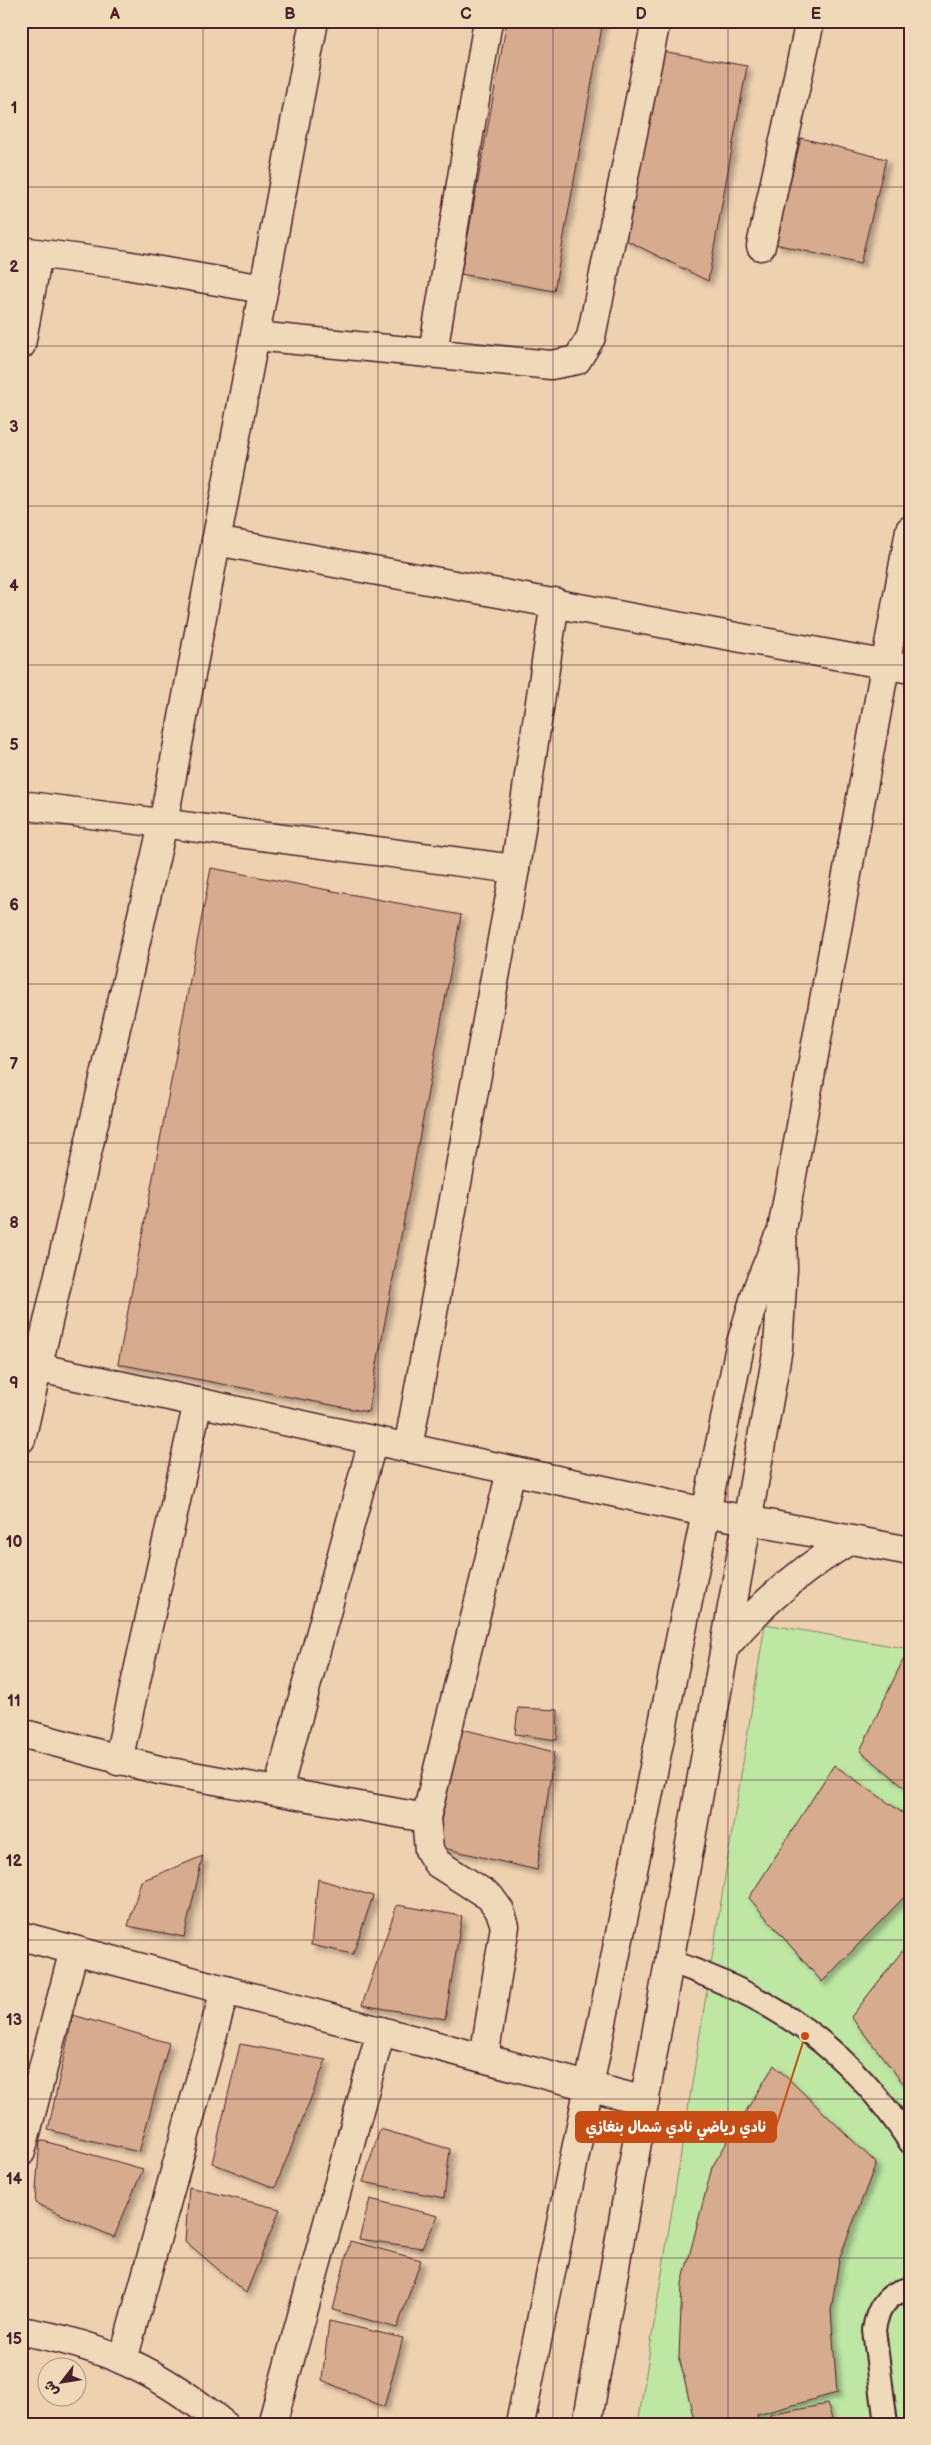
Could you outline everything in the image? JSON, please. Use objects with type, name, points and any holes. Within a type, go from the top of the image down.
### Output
[{"type":"street","points":[[21,1438],[30,1365],[163,824],[314,21]]},
{"type":"street","points":[[433,352],[488,21]]},
{"type":"street","points":[[255,336],[551,365],[577,360],[591,337],[656,21]]},
{"type":"street","points":[[762,246],[810,21]]},
{"type":"street","points":[[21,344],[29,252],[126,264],[263,289]]},
{"type":"street","points":[[520,2424],[744,1331],[758,1287],[782,1230],[897,666],[910,530]]},
{"type":"street","points":[[216,541],[897,666]]},
{"type":"street","points":[[408,1448],[515,868],[555,602]]},
{"type":"street","points":[[21,805],[515,868]]},
{"type":"street","points":[[587,2424],[778,1348],[783,1269],[782,1230]]},
{"type":"street","points":[[30,1365],[706,1512],[910,1551]]},
{"type":"street","points":[[118,1761],[198,1402]]},
{"type":"street","points":[[278,1790],[373,1440]]},
{"type":"street","points":[[484,2058],[504,1926],[500,1911],[490,1897],[437,1863],[429,1850],[426,1818],[511,1470]]},
{"type":"street","points":[[725,1647],[751,1615],[782,1586],[814,1561],[850,1540]]},
{"type":"street","points":[[21,1734],[118,1761],[426,1818]]},
{"type":"street","points":[[21,1936],[645,2101]]},
{"type":"street","points":[[21,2152],[74,1950]]},
{"type":"street","points":[[123,2360],[225,1990]]},
{"type":"street","points":[[272,2424],[381,2031]]},
{"type":"street","points":[[21,2331],[73,2341],[123,2360],[172,2385],[223,2424]]},
{"type":"lane","points":[[669,1961],[723,1981],[757,1998],[796,2022],[833,2051],[866,2084],[910,2142]]},
{"type":"lane","points":[[886,2424],[874,2330],[880,2308],[887,2300],[896,2293],[910,2289]]},
{"type":"green space","points":[[765,1624],[910,1649],[910,2424],[638,2424]]},
{"type":"building","points":[[507,21],[603,21],[554,291],[461,274]]},
{"type":"building","points":[[656,50],[747,66],[708,281],[622,238]]},
{"type":"building","points":[[801,138],[886,159],[860,264],[775,244]]},
{"type":"building","points":[[211,868],[461,915],[368,1412],[118,1364]]},
{"type":"building","points":[[910,1645],[910,1791],[860,1751]]},
{"type":"building","points":[[518,1708],[558,1710],[557,1740],[515,1734]]},
{"type":"building","points":[[462,1729],[554,1752],[537,1870],[435,1846]]},
{"type":"building","points":[[834,1765],[910,1818],[910,1891],[822,1982],[749,1898]]},
{"type":"building","points":[[203,1856],[184,1937],[128,1926],[141,1881]]},
{"type":"building","points":[[318,1879],[373,1896],[353,1954],[311,1945]]},
{"type":"building","points":[[397,1905],[462,1916],[445,2019],[362,2005]]},
{"type":"building","points":[[910,1941],[910,2092],[851,2017]]},
{"type":"building","points":[[73,2015],[169,2043],[139,2152],[48,2130]]},
{"type":"building","points":[[240,2044],[326,2060],[275,2188],[212,2163]]},
{"type":"building","points":[[774,2065],[876,2163],[839,2259],[831,2311],[837,2393],[757,2415],[759,2424],[695,2424],[679,2357],[682,2284],[712,2167]]},
{"type":"building","points":[[380,2129],[450,2149],[444,2198],[363,2182]]},
{"type":"building","points":[[40,2140],[143,2169],[114,2237],[35,2203]]},
{"type":"building","points":[[189,2187],[280,2209],[246,2293],[185,2241]]},
{"type":"building","points":[[370,2199],[438,2216],[422,2248],[359,2239]]},
{"type":"building","points":[[350,2241],[421,2260],[397,2328],[333,2310]]},
{"type":"building","points":[[329,2321],[403,2338],[384,2407],[322,2380]]},
{"type":"building","points":[[827,2404],[834,2424],[771,2424],[770,2415]]},
{"type":"place","name":"نادي رياضي نادي شمال بنغازي","points":[[805,2036]]}]
